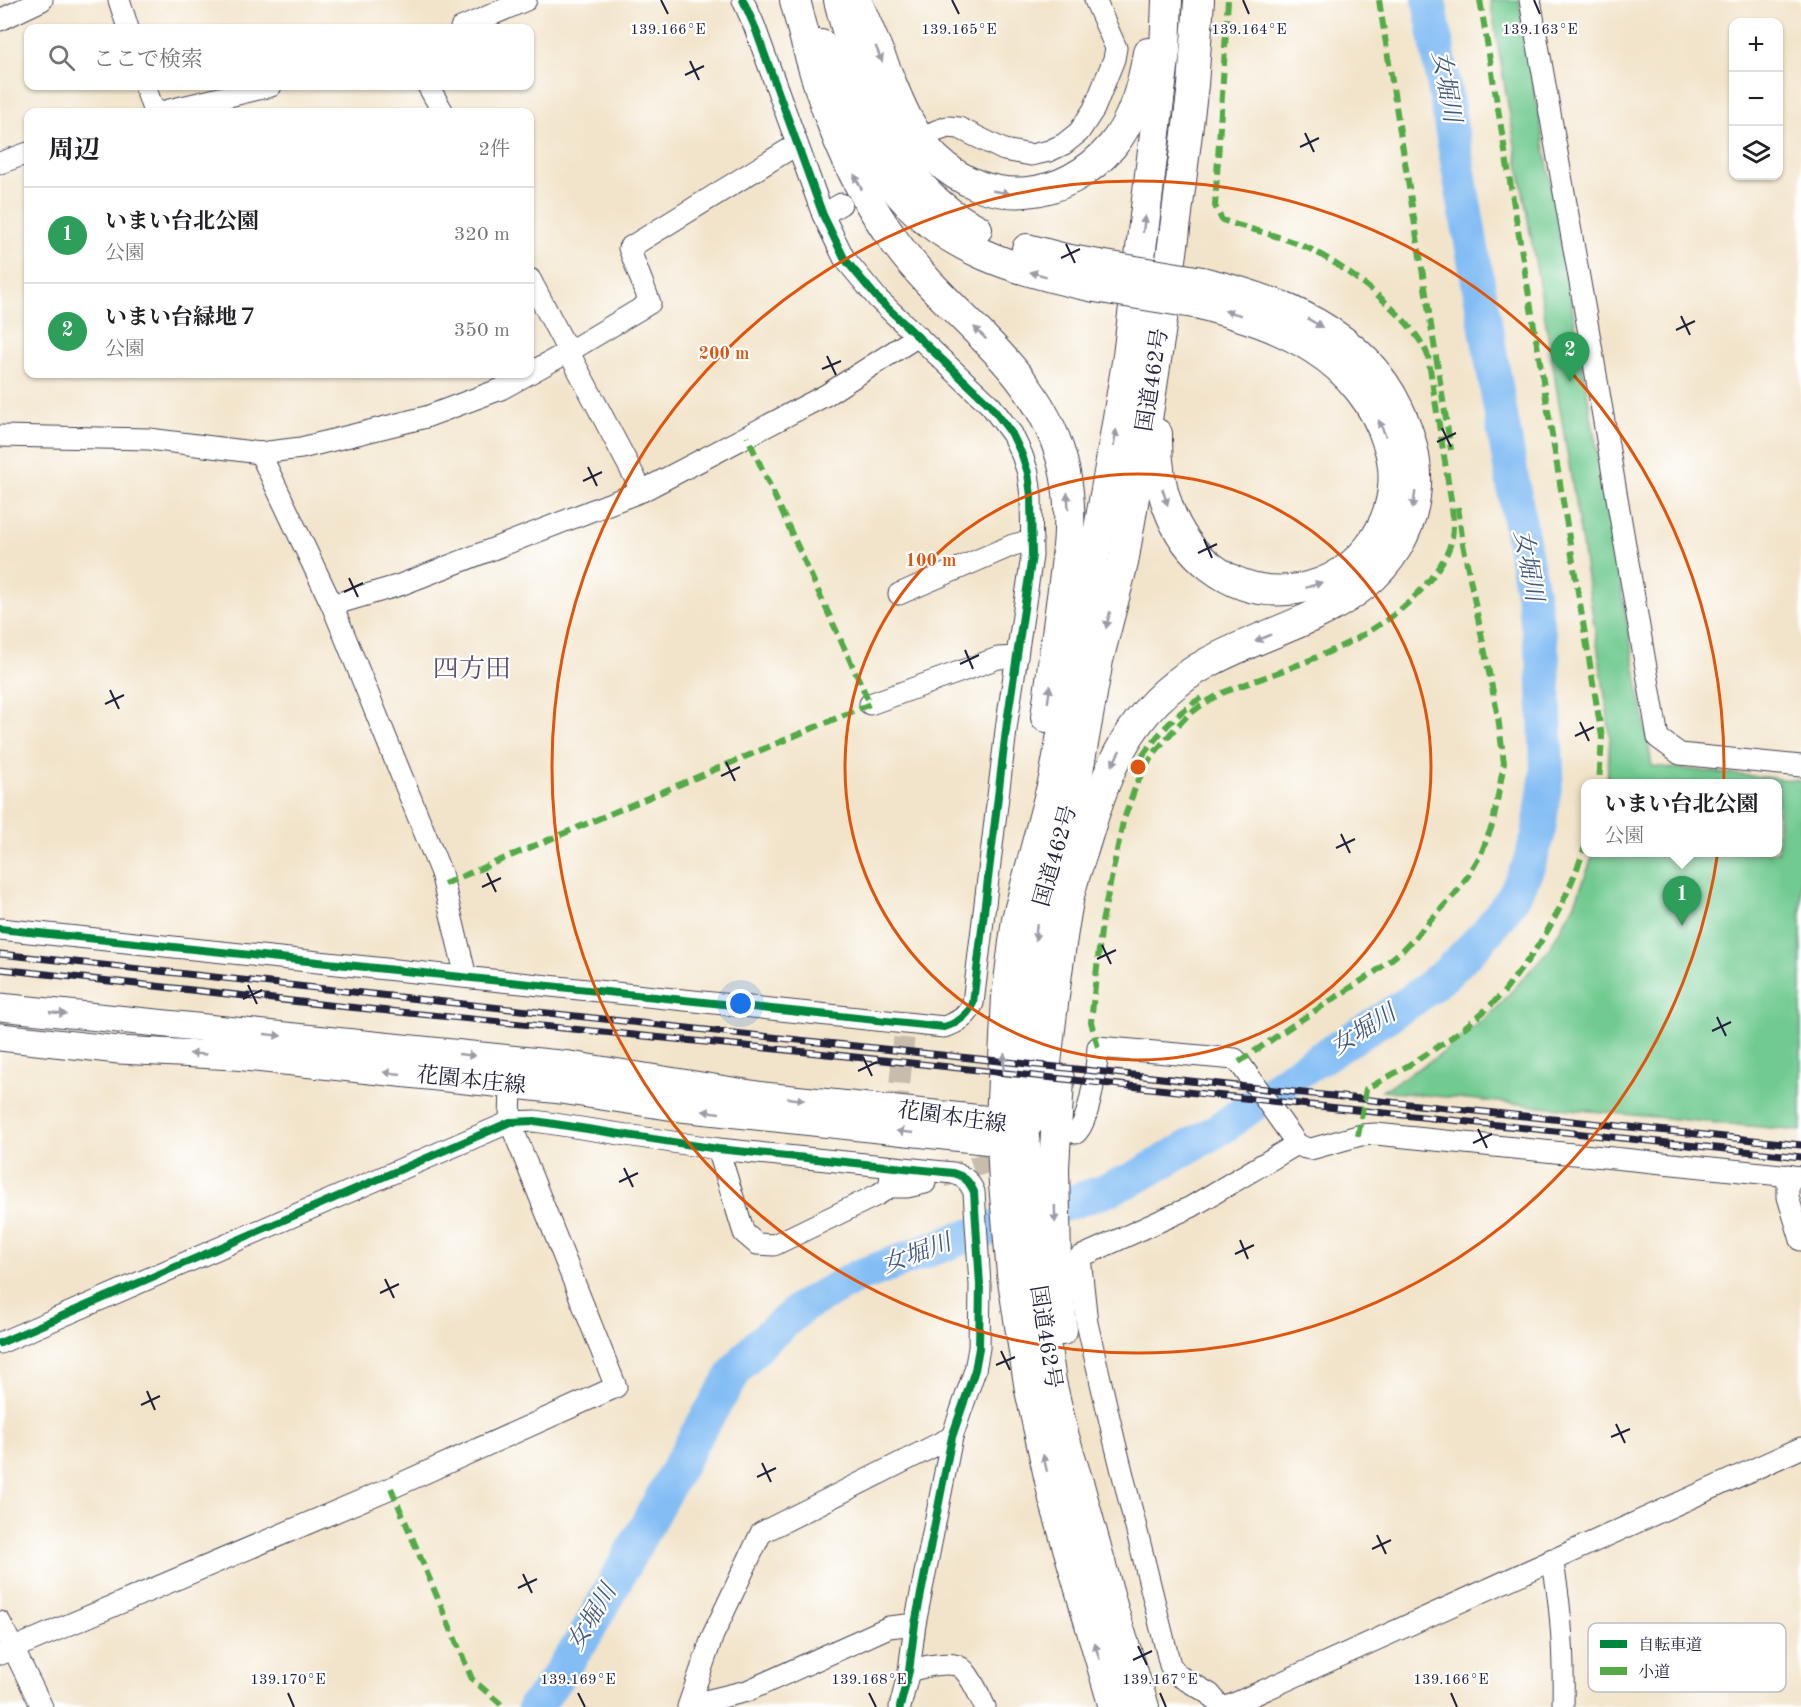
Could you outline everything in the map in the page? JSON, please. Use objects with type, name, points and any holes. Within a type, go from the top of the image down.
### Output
[{"type":"highway","points":[[795,0],[819,91],[840,145],[861,188],[877,216],[904,252],[942,295],[997,350],[1034,396],[1048,420],[1065,474],[1069,500],[1067,557],[1017,919]]},
{"type":"highway","points":[[801,0],[875,158],[908,204],[928,222],[979,252],[1004,264],[1034,273],[1097,276],[1201,293],[1257,297],[1285,307],[1336,335],[1377,374],[1393,398],[1405,423],[1413,448],[1417,477],[1414,504],[1406,531],[1394,554],[1378,573],[1359,591],[1332,607],[1210,662],[1186,676],[1148,709],[1118,754],[1104,782],[1069,898],[1056,977],[1042,1097],[1037,1112],[1008,1131]]},
{"type":"highway","points":[[839,0],[854,56],[879,120],[908,171],[927,193],[949,212],[971,226],[1003,241],[1044,254],[1097,276]]},
{"type":"highway","points":[[856,0],[898,99],[921,142],[935,158],[967,182],[987,190],[1009,193],[1031,193],[1051,188],[1073,178],[1094,164],[1113,145],[1128,120],[1138,94],[1146,61],[1154,0]]},
{"type":"highway","name":"国道462号","points":[[1114,1707],[1054,1499],[1030,1390],[1034,1267],[1029,1176],[1008,1131],[1007,997],[1017,919],[1054,779],[1110,473],[1128,356],[1165,51],[1167,0]]},
{"type":"highway","name":"国道462号","points":[[1008,1131],[1022,1090],[1037,921],[1071,810],[1098,660],[1123,563],[1172,254],[1193,85],[1199,0]]},
{"type":"highway","points":[[1193,85],[1185,232],[1157,432],[1160,481],[1166,503],[1189,545],[1204,562],[1223,576],[1242,585],[1265,591],[1307,588],[1348,569],[1365,554],[1378,536],[1387,515],[1392,491],[1393,469],[1389,446],[1381,423],[1354,383],[1316,350],[1293,336],[1241,315],[1201,293]]},
{"type":"highway","points":[[1094,814],[1072,953],[1062,1048],[1029,1176],[1034,1267],[1061,1326],[1071,1388],[1116,1570],[1114,1613],[1144,1707]]},
{"type":"main road","name":"花園本庄線","points":[[0,1007],[570,1065],[1008,1131]]},
{"type":"main road","name":"花園本庄線","points":[[0,1037],[119,1050],[234,1056],[561,1090],[681,1108],[1008,1131]]},
{"type":"street","points":[[0,20],[42,0]]},
{"type":"street","points":[[119,0],[127,24]]},
{"type":"street","points":[[470,24],[526,0]]},
{"type":"street","points":[[0,929],[466,977],[905,1031],[944,1028],[954,1025],[969,1012],[973,1003],[988,868],[1032,556],[1031,496],[1028,473],[1012,434],[991,406],[878,299],[844,258],[822,215],[743,0]]},
{"type":"street","points":[[936,131],[948,127],[959,129],[1004,150],[1031,155],[1064,144],[1079,132],[1094,109],[1114,59],[1116,48],[1095,0]]},
{"type":"street","points":[[1530,0],[1658,738],[1680,754],[1801,766]]},
{"type":"street","points":[[146,90],[153,108]]},
{"type":"street","points":[[178,108],[254,90]]},
{"type":"street","points":[[430,90],[441,108]]},
{"type":"street","points":[[534,371],[650,303],[629,248],[796,145]]},
{"type":"street","points":[[0,163],[24,154]]},
{"type":"street","points":[[822,215],[841,204]]},
{"type":"street","points":[[534,287],[642,491]]},
{"type":"street","points":[[332,605],[400,585],[642,491],[826,395],[918,336]]},
{"type":"street","points":[[0,436],[149,439],[260,453],[301,448],[426,417],[501,389],[521,378]]},
{"type":"street","points":[[260,453],[332,605],[441,873],[466,977]]},
{"type":"street","points":[[899,594],[1013,545],[1032,540]]},
{"type":"street","points":[[870,704],[998,658],[1017,657]]},
{"type":"street","points":[[1076,1133],[1088,1109],[1098,1047],[1232,1058],[1241,1065],[1294,1141],[1305,1149],[1361,1135],[1376,1134],[1795,1176],[1788,1197],[1801,1240]]},
{"type":"street","points":[[6,1651],[391,1488],[616,1387],[510,1122],[512,1085]]},
{"type":"street","points":[[0,1343],[510,1122],[535,1120],[718,1149],[961,1175],[970,1182],[974,1192],[981,1327],[975,1370],[952,1437],[915,1624],[909,1671],[900,1707]]},
{"type":"street","points":[[1221,1707],[1210,1694],[1179,1676],[1170,1665],[1087,1323],[1080,1257],[1191,1207],[1294,1141]]},
{"type":"street","points":[[718,1149],[744,1233],[757,1244],[774,1245],[879,1194],[890,1182],[907,1187],[925,1183]]},
{"type":"street","points":[[915,1624],[889,1627],[750,1699],[688,1706],[713,1635],[761,1533],[952,1437]]},
{"type":"street","points":[[1227,1707],[1801,1448]]},
{"type":"street","points":[[1552,1559],[1562,1638],[1563,1707]]},
{"type":"street","points":[[0,1622],[6,1651],[42,1707]]},
{"type":"street","points":[[909,1671],[928,1666],[953,1664],[963,1668],[986,1707]]},
{"type":"green space","points":[[1490,0],[1519,0],[1652,766],[1781,779],[1607,779],[1610,737],[1606,703],[1549,342]]},
{"type":"green space","points":[[1782,779],[1801,781],[1801,1131],[1382,1091],[1440,1055],[1496,1009],[1549,949],[1575,903],[1592,857],[1782,857]]},
{"type":"waterway","name":"女堀川","points":[[534,1707],[585,1636],[695,1437],[738,1367],[760,1343],[802,1307],[856,1277],[957,1240],[1102,1192],[1135,1178],[1223,1127],[1294,1075],[1411,1001],[1447,973],[1487,932],[1512,899],[1528,867],[1538,836],[1547,772],[1543,657],[1429,0]]},
{"type":"tunnel","points":[[891,1176],[904,1038]]},
{"type":"tunnel","points":[[943,1177],[1016,1153]]},
{"type":"railway","points":[[0,954],[1801,1145]]},
{"type":"railway","points":[[0,969],[1801,1157]]},
{"type":"marked path","points":[[1098,1047],[1091,1022],[1102,922],[1123,822],[1143,770],[1156,751],[1187,716],[1222,693],[1336,649],[1388,619],[1411,600],[1431,578],[1448,552],[1453,533],[1452,506],[1428,356],[1420,341],[1394,310],[1342,268],[1299,244],[1222,220],[1215,206],[1228,0]]},
{"type":"marked path","points":[[1379,0],[1451,450]]},
{"type":"marked path","points":[[1480,0],[1602,737],[1599,779]]},
{"type":"marked path","points":[[444,884],[870,704],[747,436]]},
{"type":"marked path","points":[[1239,1062],[1375,972],[1403,950],[1455,894],[1481,854],[1493,823],[1504,763],[1498,717],[1463,544],[1458,507]]},
{"type":"marked path","points":[[1132,771],[1154,740],[1171,722],[1201,698]]},
{"type":"marked path","points":[[1358,1136],[1366,1089],[1401,1070],[1452,1037],[1483,1012],[1506,989],[1550,927],[1566,896],[1581,857]]},
{"type":"marked path","points":[[391,1488],[472,1679],[504,1707]]},
{"type":"cycle path","points":[[0,929],[944,1027],[958,1021],[968,1012],[973,1003],[1007,722],[1032,556],[1031,496],[1028,473],[1012,434],[991,406],[878,299],[844,258],[823,215],[743,0]]},
{"type":"cycle path","points":[[0,1343],[510,1122],[535,1121],[718,1149],[957,1174],[966,1180],[974,1192],[980,1285],[979,1348],[975,1370],[952,1437],[915,1624],[909,1671],[900,1707]]},
{"type":"place","name":"いまい台緑地７","points":[[1570,382]]},
{"type":"place","name":"いまい台北公園","points":[[1682,926]]},
{"type":"district","name":"四方田","points":[[472,670]]}]
